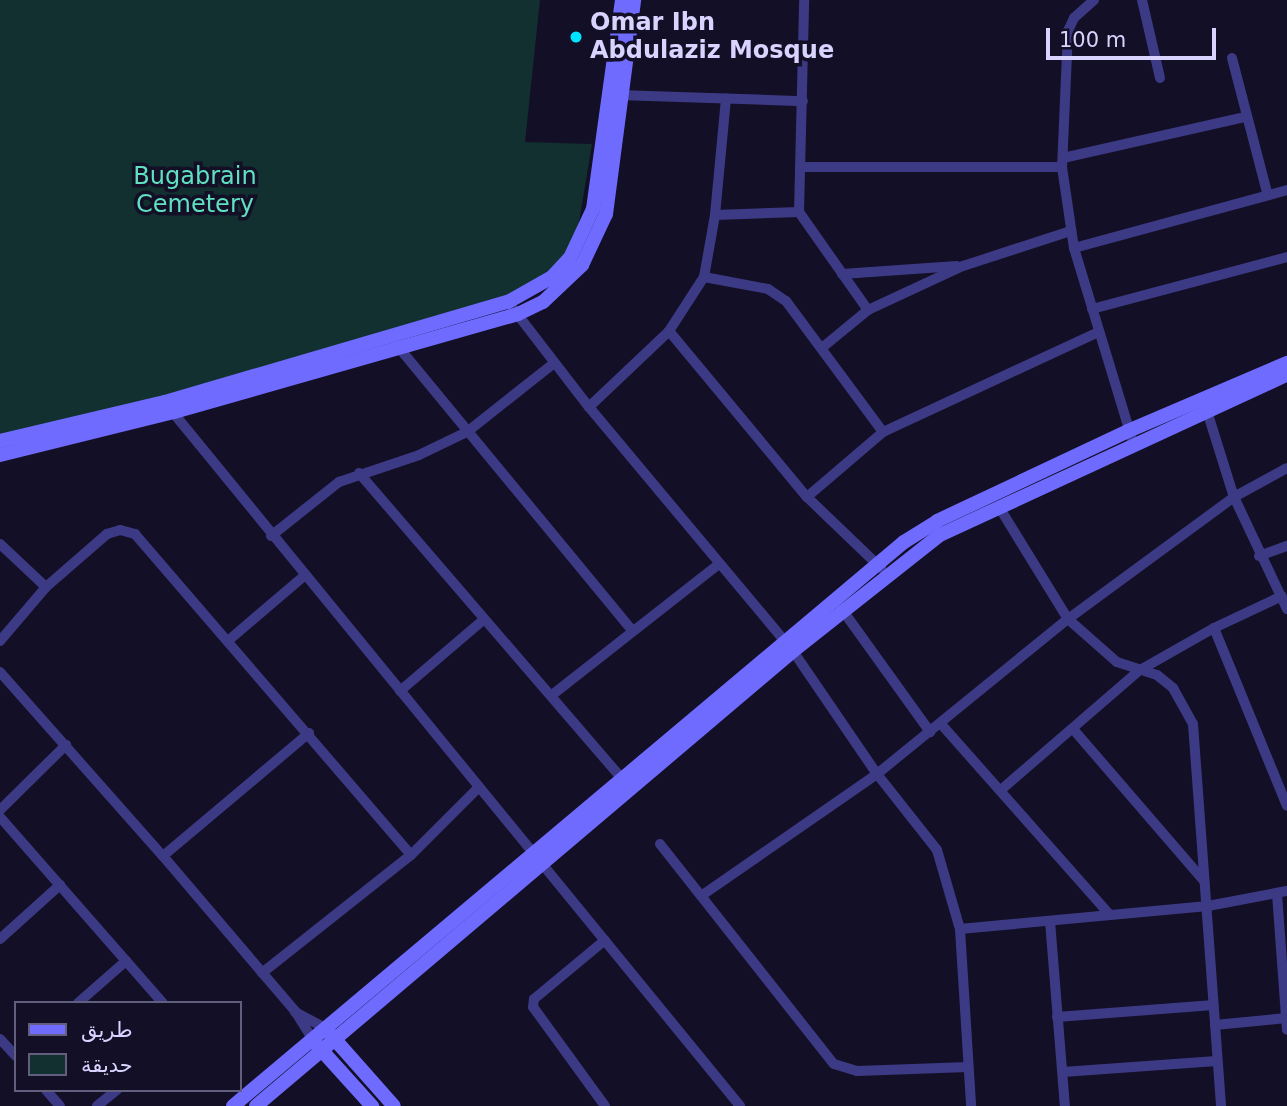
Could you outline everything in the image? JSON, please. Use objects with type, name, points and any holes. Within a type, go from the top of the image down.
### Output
[{"type":"street","points":[[394,342],[518,314],[564,285],[597,240],[606,214],[622,0]]},
{"type":"street","points":[[0,455],[394,342],[508,302],[552,276],[584,236],[593,209],[634,0]]},
{"type":"street","points":[[804,0],[799,212],[868,310]]},
{"type":"street","points":[[1094,0],[1079,12],[1069,31],[1063,162],[1074,248],[1128,431],[1135,445]]},
{"type":"street","points":[[1142,0],[1160,78]]},
{"type":"street","points":[[1232,58],[1245,117],[1267,192]]},
{"type":"street","points":[[615,95],[803,101]]},
{"type":"street","points":[[589,407],[669,331],[704,277],[715,215],[726,99]]},
{"type":"street","points":[[800,167],[1063,162],[1245,117]]},
{"type":"street","points":[[1074,248],[1267,192],[1287,190]]},
{"type":"street","points":[[715,215],[799,212]]},
{"type":"street","points":[[823,348],[868,310],[963,266],[1071,231]]},
{"type":"street","points":[[1092,309],[1287,257]]},
{"type":"street","points":[[842,274],[963,266]]},
{"type":"street","points":[[704,277],[768,289],[786,301],[883,432]]},
{"type":"street","points":[[508,302],[589,407],[790,647],[877,774],[937,850],[960,929],[971,1106]]},
{"type":"street","points":[[669,331],[807,497],[881,569]]},
{"type":"street","points":[[807,497],[883,432],[1098,332]]},
{"type":"street","points":[[394,342],[632,630]]},
{"type":"street","points":[[271,536],[339,482],[359,473],[419,456],[467,432],[554,363]]},
{"type":"street","points":[[233,1106],[323,1027],[538,856],[937,521],[1128,431],[1287,363]]},
{"type":"street","points":[[881,569],[940,535],[1287,375]]},
{"type":"street","points":[[0,441],[169,407]]},
{"type":"street","points":[[169,407],[477,789],[538,856],[740,1106]]},
{"type":"street","points":[[1207,411],[1234,497],[1259,556],[1287,609]]},
{"type":"street","points":[[701,896],[877,774],[1068,619],[1234,497],[1287,468]]},
{"type":"street","points":[[359,473],[626,783]]},
{"type":"street","points":[[999,507],[1068,619],[1105,655],[1157,675],[1173,688],[1193,724],[1222,1106]]},
{"type":"street","points":[[0,641],[46,587],[107,534],[120,530],[135,534],[309,733],[411,855]]},
{"type":"street","points":[[0,544],[46,587]]},
{"type":"street","points":[[1259,556],[1287,546]]},
{"type":"street","points":[[552,695],[719,564]]},
{"type":"street","points":[[229,640],[304,576]]},
{"type":"street","points":[[1002,789],[1140,670],[1214,628],[1282,596]]},
{"type":"street","points":[[839,605],[930,733]]},
{"type":"street","points":[[400,691],[483,620]]},
{"type":"street","points":[[1214,628],[1287,806]]},
{"type":"street","points":[[0,672],[163,856],[295,1011],[321,1050],[372,1106]]},
{"type":"street","points":[[941,724],[1002,789],[1110,915]]},
{"type":"street","points":[[1073,729],[1204,881]]},
{"type":"street","points":[[163,856],[309,733]]},
{"type":"street","points":[[0,810],[66,745]]},
{"type":"street","points":[[262,973],[411,855],[477,789]]},
{"type":"street","points":[[0,817],[161,1001]]},
{"type":"street","points":[[660,844],[834,1064],[857,1071],[968,1067]]},
{"type":"street","points":[[248,1093],[321,1050],[538,856]]},
{"type":"street","points":[[0,939],[60,886]]},
{"type":"street","points":[[960,929],[1208,906],[1282,893],[1287,1030]]},
{"type":"street","points":[[1050,921],[1065,1106]]},
{"type":"street","points":[[605,940],[534,999],[533,1007],[605,1106]]},
{"type":"street","points":[[80,1001],[126,961]]},
{"type":"street","points":[[1057,1017],[1214,1005]]},
{"type":"street","points":[[295,1011],[323,1027],[394,1106]]},
{"type":"street","points":[[1216,1025],[1286,1018]]},
{"type":"street","points":[[0,1039],[14,1054]]},
{"type":"street","points":[[1063,1072],[1217,1061]]},
{"type":"street","points":[[48,1092],[60,1106]]},
{"type":"street","points":[[97,1106],[114,1092]]},
{"type":"green space","name":"Bugabrain Cemetery","points":[[0,0],[540,0],[525,142],[592,144],[577,234],[563,258],[517,297],[177,395],[0,439]]},
{"type":"place","name":"Omar Ibn Abdulaziz Mosque","points":[[576,37]]}]
